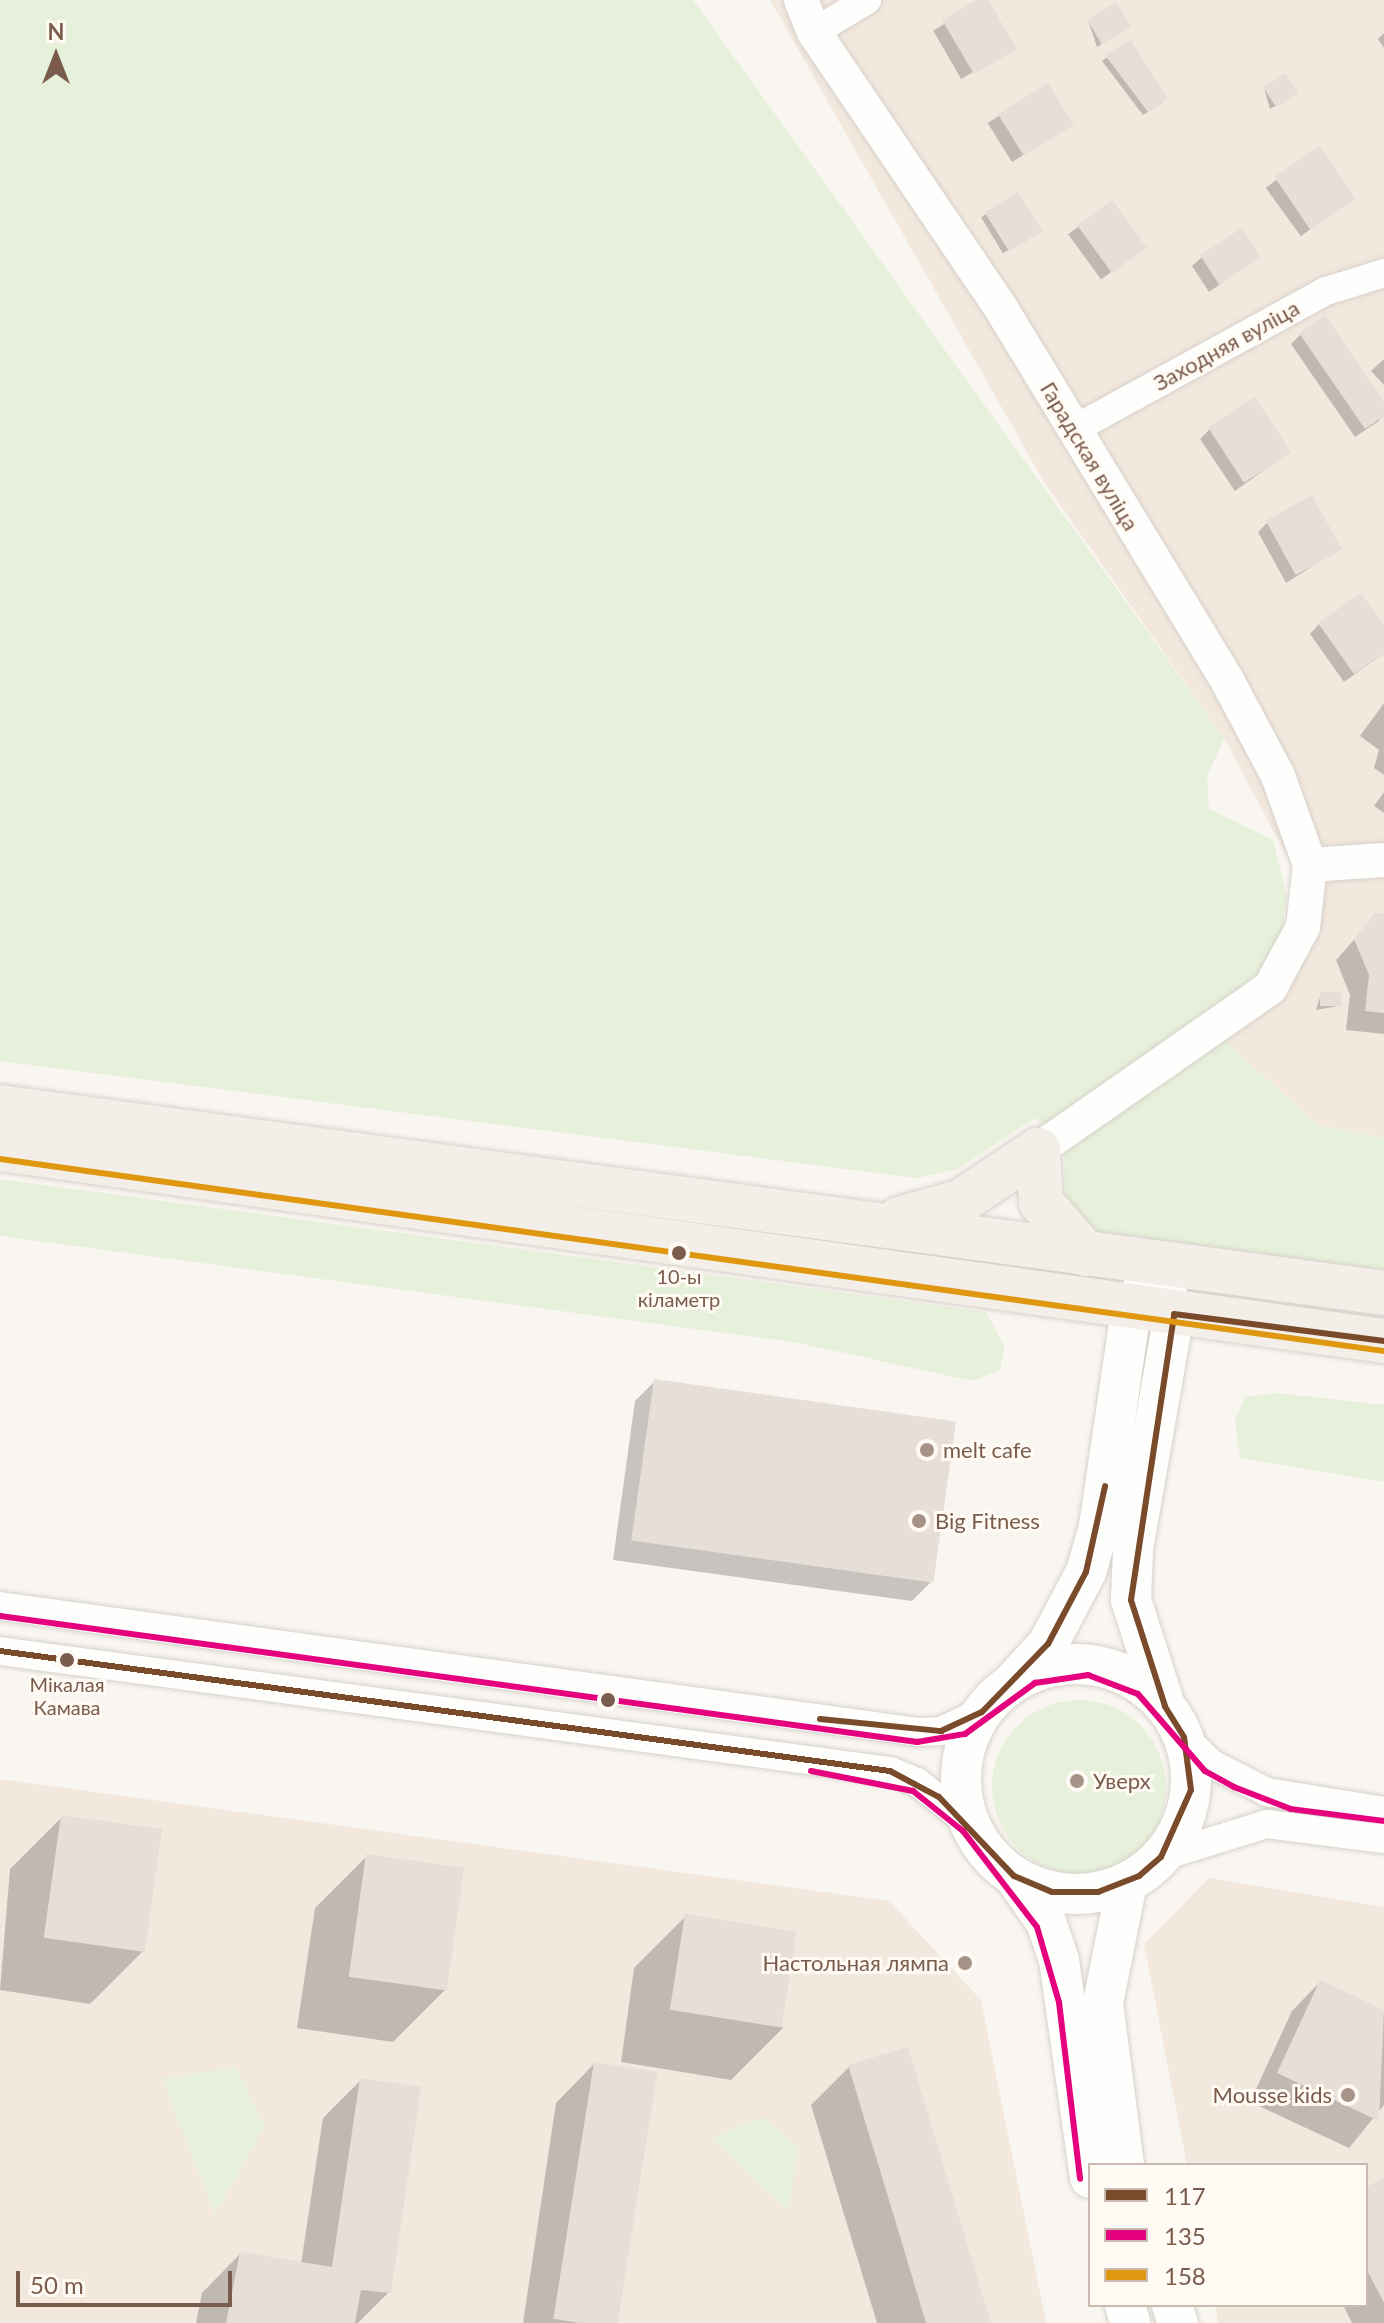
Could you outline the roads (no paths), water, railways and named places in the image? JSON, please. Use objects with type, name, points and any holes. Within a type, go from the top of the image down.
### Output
[{"type":"main road","points":[[0,1107],[874,1222],[1156,1264],[1384,1293]]},
{"type":"main road","points":[[0,1149],[1131,1309],[1384,1341]]},
{"type":"main road","points":[[874,1222],[960,1202],[1038,1150]]},
{"type":"main road","points":[[1038,1150],[1041,1202],[1086,1254]]},
{"type":"main road","points":[[1088,2164],[1059,1960],[1046,1922],[1014,1876],[970,1824],[961,1767],[982,1712],[1048,1644],[1087,1569],[1131,1309],[1156,1264]]},
{"type":"main road","points":[[1014,1876],[1067,1894],[1127,1883],[1161,1857],[1189,1805],[1175,1722],[1131,1600],[1133,1550],[1174,1314],[1156,1264]]},
{"type":"main road","points":[[1012,1682],[1059,1665],[1089,1665],[1131,1678],[1175,1722]]},
{"type":"main road","points":[[1124,2163],[1103,2003],[1127,1883]]},
{"type":"street","name":"Гарадская вуліца","points":[[801,0],[814,32],[1073,430],[1253,726],[1310,865]]},
{"type":"street","points":[[814,32],[867,0]]},
{"type":"street","name":"Заходняя вуліца","points":[[1073,430],[1326,291],[1384,273]]},
{"type":"street","points":[[1038,1150],[1270,988],[1303,927],[1310,865],[1384,860]]},
{"type":"street","points":[[0,1606],[917,1732],[941,1731],[982,1712]]},
{"type":"street","points":[[0,1651],[890,1771],[917,1782],[970,1824]]},
{"type":"street","points":[[1175,1722],[1212,1764],[1267,1792],[1384,1811]]},
{"type":"street","points":[[1161,1857],[1267,1824],[1384,1839]]},
{"type":"place","name":"10-ы кіламетр","points":[[679,1253]]},
{"type":"place","name":"melt cafe","points":[[927,1450]]},
{"type":"place","name":"Big Fitness","points":[[919,1521]]},
{"type":"place","name":"Мікалая Камава","points":[[67,1660]]},
{"type":"place","name":"Уверх","points":[[1077,1781]]},
{"type":"place","name":"Настольная лямпа","points":[[965,1963]]},
{"type":"place","name":"Mousse kids","points":[[1348,2095]]}]
